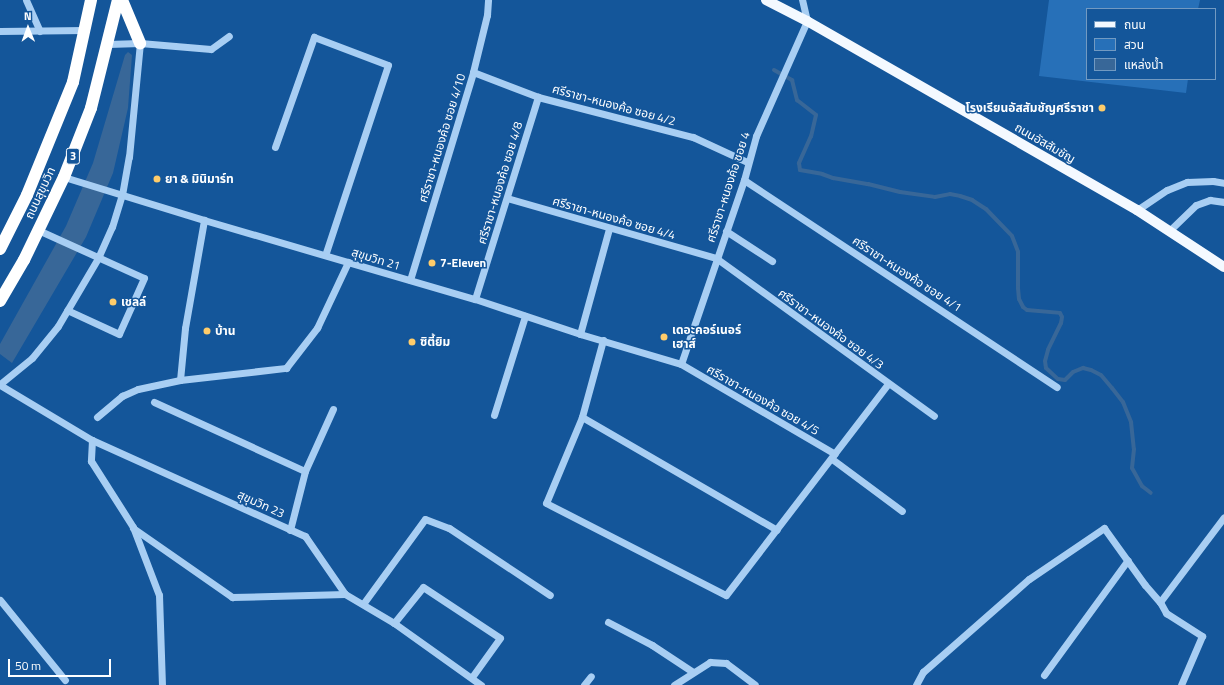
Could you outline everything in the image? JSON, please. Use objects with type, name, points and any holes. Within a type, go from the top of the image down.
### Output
[{"type":"highway","name":"ถนนสุขุมวิท","points":[[0,249],[27,195],[56,127],[73,82],[91,0]]},
{"type":"highway","name":"ถนนสุขุมวิท","points":[[0,301],[38,230],[64,177],[91,108],[118,0]]},
{"type":"highway","points":[[122,0],[140,43]]},
{"type":"main road","name":"ถนนอัสสัมชัญ","points":[[766,0],[807,21],[1137,210],[1224,267]]},
{"type":"street","points":[[26,0],[40,31]]},
{"type":"street","name":"ศรีราชา-หนองค้อ ซอย 4/10","points":[[410,280],[474,72],[487,15],[488,0]]},
{"type":"street","points":[[802,0],[807,21]]},
{"type":"street","name":"ศรีราชา-หนองค้อ ซอย 4","points":[[680,364],[744,180],[747,162],[756,136],[807,21]]},
{"type":"street","points":[[0,31],[85,30]]},
{"type":"street","points":[[108,44],[140,43],[211,49],[229,36]]},
{"type":"street","points":[[275,147],[314,37],[388,65],[325,254]]},
{"type":"street","points":[[0,385],[32,358],[58,326],[98,258],[122,195],[129,157],[140,43]]},
{"type":"street","name":"ศรีราชา-หนองค้อ ซอย 4/2","points":[[474,72],[538,97],[693,137],[747,162]]},
{"type":"street","name":"ศรีราชา-หนองค้อ ซอย 4/8","points":[[475,299],[538,97]]},
{"type":"street","name":"สุขุมวิท 21","points":[[64,177],[204,220],[325,254],[475,299],[580,334],[680,364]]},
{"type":"street","name":"ศรีราชา-หนองค้อ ซอย 4/1","points":[[744,180],[1057,386]]},
{"type":"street","points":[[1137,210],[1167,190],[1188,182],[1213,181],[1224,183]]},
{"type":"street","name":"ศรีราชา-หนองค้อ ซอย 4/4","points":[[507,198],[716,258]]},
{"type":"street","points":[[1169,231],[1196,205],[1210,200],[1224,202]]},
{"type":"street","points":[[180,380],[185,328],[204,220]]},
{"type":"street","points":[[580,334],[609,228]]},
{"type":"street","points":[[38,230],[144,278],[118,334],[68,310]]},
{"type":"street","points":[[726,231],[772,261]]},
{"type":"street","name":"ศรีราชา-หนองค้อ ซอย 4/3","points":[[716,258],[934,416]]},
{"type":"street","points":[[97,417],[122,396],[138,389],[180,380],[286,368],[317,328],[348,262]]},
{"type":"street","points":[[494,415],[526,316]]},
{"type":"street","points":[[603,340],[582,417],[546,503],[726,595],[888,384]]},
{"type":"street","name":"ศรีราชา-หนองค้อ ซอย 4/5","points":[[680,364],[834,456],[902,511]]},
{"type":"street","name":"สุขุมวิท 23","points":[[0,385],[92,440],[305,536],[345,594],[394,623],[472,677],[481,685]]},
{"type":"street","points":[[154,402],[304,471]]},
{"type":"street","points":[[290,530],[304,471],[333,409]]},
{"type":"street","points":[[582,417],[777,530]]},
{"type":"street","points":[[92,440],[91,461],[133,527],[159,595],[162,685]]},
{"type":"street","points":[[363,604],[425,519],[449,528],[550,595]]},
{"type":"street","points":[[1160,602],[1223,522]]},
{"type":"street","points":[[133,527],[232,597],[345,594]]},
{"type":"street","points":[[916,685],[928,667],[1028,579],[1104,528],[1145,585],[1160,602],[1166,613],[1202,636],[1181,685]]},
{"type":"street","points":[[1044,675],[1128,560]]},
{"type":"street","points":[[394,623],[423,587],[500,638],[472,677]]},
{"type":"street","points":[[0,600],[64,680]]},
{"type":"street","points":[[0,613],[6,609]]},
{"type":"street","points":[[608,622],[652,645],[693,672]]},
{"type":"street","points":[[674,685],[710,662],[726,663],[755,685]]},
{"type":"street","points":[[584,685],[591,676]]},
{"type":"green space","points":[[1049,0],[1200,0],[1198,8],[1086,8],[1086,80],[1188,80],[1186,93],[1039,76]]},
{"type":"water","points":[[128,52],[132,55],[128,108],[113,173],[86,237],[12,363],[0,354],[0,344],[66,226],[93,163],[125,55]]},
{"type":"waterway","points":[[774,70],[792,80],[797,100],[816,115],[811,136],[799,163],[800,170],[900,192],[935,197],[950,194],[960,196],[972,200],[986,209],[1012,236],[1018,252],[1018,288],[1019,299],[1023,307],[1027,310],[1060,313],[1062,317],[1061,323],[1048,350],[1045,361],[1046,368],[1058,379],[1065,380],[1073,372],[1083,368],[1091,370],[1101,375],[1112,388],[1123,402],[1131,422],[1134,449],[1132,468],[1142,486],[1151,493]]},
{"type":"place","name":"โรงเรียนอัสสัมชัญศรีราชา","points":[[1102,108]]},
{"type":"place","name":"ยา & มินิมาร์ท","points":[[157,179]]},
{"type":"place","name":"7-Eleven","points":[[432,263]]},
{"type":"place","name":"เชลล์","points":[[113,302]]},
{"type":"place","name":"บ้าน","points":[[207,331]]},
{"type":"place","name":"เดอะคอร์เนอร์ เฮาส์","points":[[664,337]]},
{"type":"place","name":"ซิตี้ยิม","points":[[412,342]]}]
